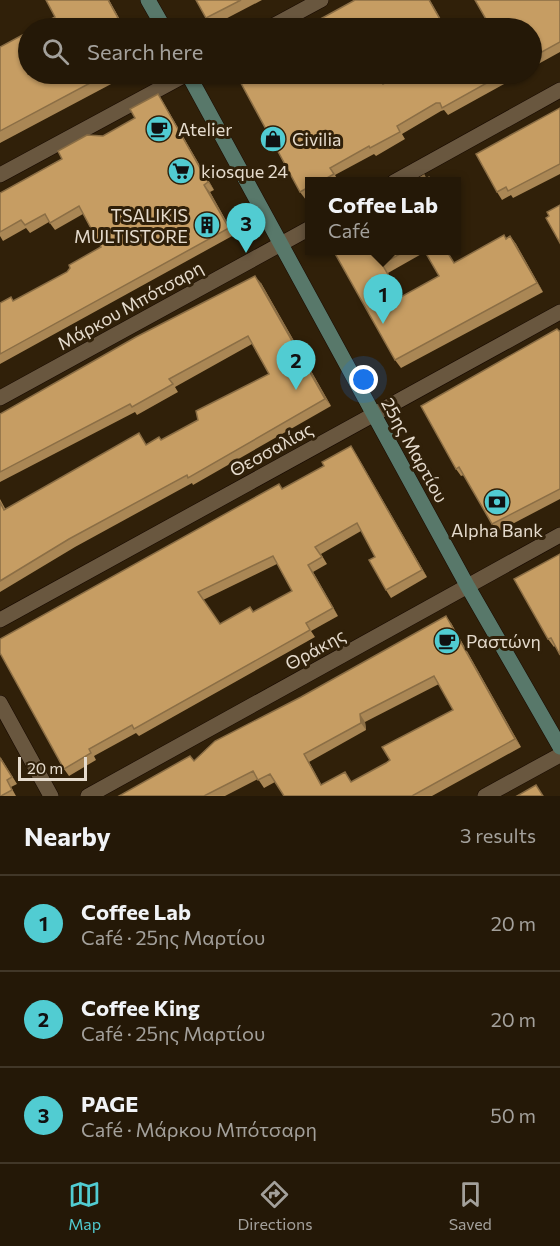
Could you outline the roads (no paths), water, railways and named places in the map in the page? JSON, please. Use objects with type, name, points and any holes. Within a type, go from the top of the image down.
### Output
[{"type":"main road","points":[[148,0],[158,18]]},
{"type":"main road","name":"25ης Μαρτίου","points":[[193,84],[468,587],[560,747]]},
{"type":"street","points":[[288,18],[321,0]]},
{"type":"street","points":[[0,175],[169,84]]},
{"type":"street","points":[[403,177],[560,90]]},
{"type":"street","name":"Μάρκου Μπότσαρη","points":[[0,398],[305,230]]},
{"type":"street","name":"Θεσσαλίας","points":[[0,620],[560,312]]},
{"type":"street","name":"Θράκης","points":[[88,796],[560,535]]},
{"type":"street","points":[[0,703],[51,796]]},
{"type":"street","points":[[485,796],[560,755]]},
{"type":"place","name":"Atelier","points":[[159,129]]},
{"type":"place","name":"Civilia","points":[[273,139]]},
{"type":"place","name":"kiosque 24","points":[[181,171]]},
{"type":"place","name":"TSALIKIS MULTISTORE","points":[[207,225]]},
{"type":"place","name":"PAGE","points":[[246,253]]},
{"type":"place","name":"Coffee Lab","points":[[383,324]]},
{"type":"place","name":"Coffee King","points":[[296,390]]},
{"type":"place","name":"Alpha Bank","points":[[497,502]]},
{"type":"place","name":"Ραστώνη","points":[[447,641]]}]
